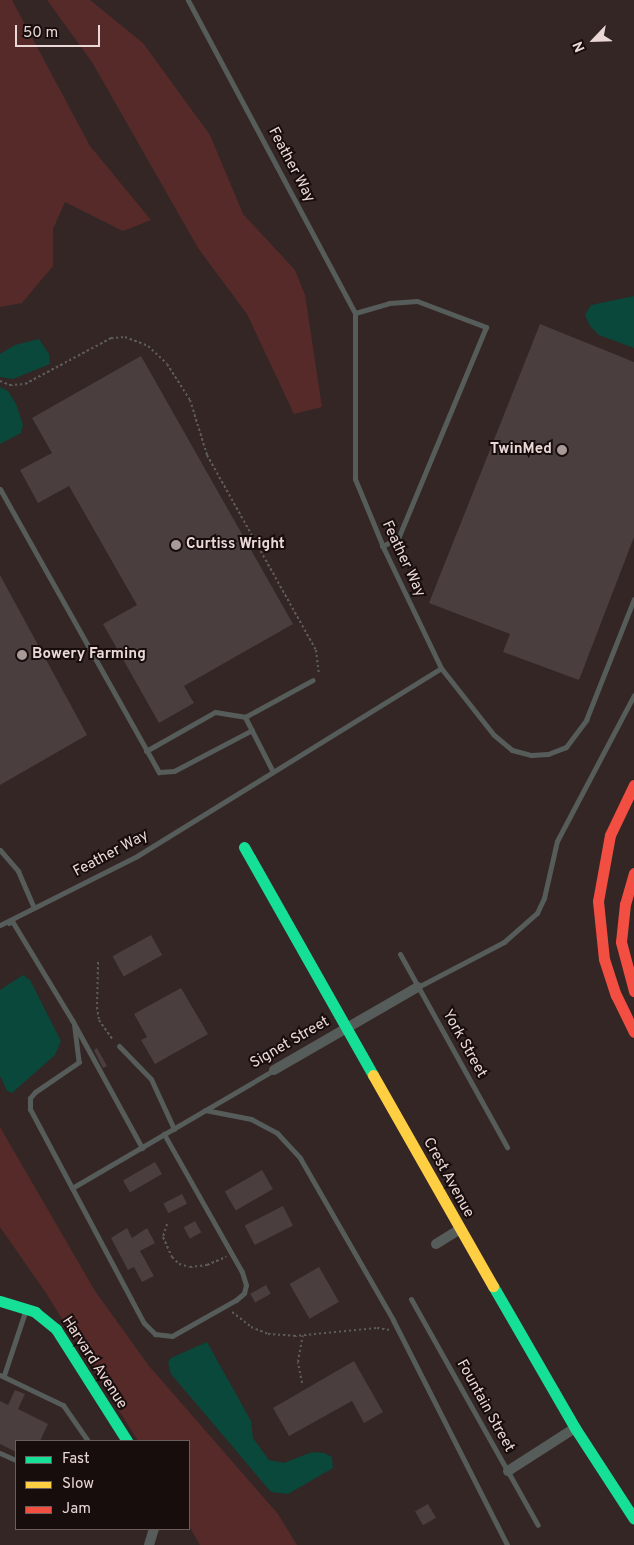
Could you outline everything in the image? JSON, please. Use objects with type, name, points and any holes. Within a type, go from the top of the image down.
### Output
[{"type":"main road","points":[[634,785],[610,835],[598,901],[604,959],[616,995],[634,1032]]},
{"type":"main road","name":"Crest Avenue","points":[[244,847],[575,1428],[634,1519]]},
{"type":"main road","points":[[634,873],[625,904],[621,942],[634,991]]},
{"type":"main road","name":"Harvard Avenue","points":[[0,1301],[26,1308],[56,1329],[123,1440]]},
{"type":"street","name":"Signet Street","points":[[274,1070],[418,986]]},
{"type":"street","points":[[436,1244],[460,1229]]},
{"type":"street","points":[[508,1471],[575,1428]]},
{"type":"street","points":[[149,1545],[154,1530]]},
{"type":"lane","name":"Feather Way","points":[[0,927],[137,856],[441,668],[382,546],[355,479],[355,314],[188,0]]},
{"type":"lane","points":[[355,314],[389,303],[417,301],[486,327],[398,538],[382,546]]},
{"type":"lane","points":[[0,489],[159,772],[168,773],[252,730]]},
{"type":"lane","points":[[441,668],[494,735],[512,750],[531,755],[548,754],[566,746],[586,720],[634,598]]},
{"type":"lane","points":[[146,751],[215,712],[245,716],[313,680]]},
{"type":"lane","points":[[418,986],[504,942],[537,913],[544,898],[557,841],[634,695]]},
{"type":"lane","points":[[245,716],[274,772]]},
{"type":"lane","points":[[0,850],[18,871],[34,908]]},
{"type":"lane","points":[[12,921],[74,1024],[142,1148]]},
{"type":"lane","name":"York Street","points":[[400,954],[507,1146]]},
{"type":"lane","points":[[74,1024],[79,1062],[35,1092],[28,1104],[144,1323],[155,1334],[172,1336],[227,1305],[244,1293],[246,1285],[232,1255],[164,1134]]},
{"type":"lane","points":[[119,1046],[151,1079],[176,1128]]},
{"type":"lane","name":"Signet Street","points":[[72,1188],[274,1070]]},
{"type":"lane","points":[[205,1110],[251,1119],[277,1133],[300,1158],[400,1333],[507,1545]]},
{"type":"lane","name":"Fountain Street","points":[[411,1299],[538,1525]]},
{"type":"lane","points":[[26,1308],[2,1375],[63,1405],[87,1440]]},
{"type":"lane","points":[[0,1452],[15,1460]]},
{"type":"path","points":[[0,381],[10,385],[25,384],[111,338],[125,338],[148,346],[168,364],[198,419],[207,455],[316,650],[320,674],[313,680]]},
{"type":"path","points":[[98,962],[96,1006],[99,1020],[119,1046]]},
{"type":"path","points":[[167,1224],[164,1237],[166,1247],[179,1264],[190,1267],[207,1265],[232,1255]]},
{"type":"path","points":[[227,1305],[243,1322],[268,1334],[303,1335],[377,1328],[400,1333]]},
{"type":"path","points":[[302,1383],[298,1362],[303,1335]]},
{"type":"shaded area","points":[[0,0],[12,0],[90,146],[151,220],[123,231],[65,202],[53,229],[53,266],[22,303],[0,307]]},
{"type":"shaded area","points":[[47,0],[90,0],[143,43],[210,135],[243,214],[295,270],[305,295],[322,407],[294,414],[247,314],[198,248],[92,62]]},
{"type":"shaded area","points":[[634,296],[634,348],[599,335],[590,326],[585,315],[591,305]]},
{"type":"shaded area","points":[[39,339],[49,354],[50,364],[13,379],[0,377],[0,354],[15,345]]},
{"type":"shaded area","points":[[0,387],[8,391],[16,404],[23,425],[21,433],[0,444]]},
{"type":"shaded area","points":[[23,975],[30,980],[61,1041],[55,1055],[12,1093],[7,1091],[0,1076],[0,990]]},
{"type":"shaded area","points":[[0,1127],[95,1291],[149,1366],[278,1514],[297,1545],[200,1545],[190,1528],[190,1440],[137,1440],[46,1293],[0,1227]]},
{"type":"shaded area","points":[[207,1342],[251,1421],[253,1438],[269,1460],[284,1463],[312,1452],[324,1453],[332,1457],[333,1468],[288,1494],[271,1492],[171,1374],[168,1362],[171,1358]]},
{"type":"building","name":"TwinMed","points":[[540,324],[634,362],[634,537],[579,680],[503,652],[510,634],[429,603]]},
{"type":"building","name":"Curtiss Wright","points":[[141,356],[293,624],[184,686],[194,703],[159,723],[103,624],[137,605],[69,486],[38,503],[20,470],[52,453],[32,418]]},
{"type":"building","name":"Bowery Farming","points":[[0,575],[87,735],[0,785]]},
{"type":"building","points":[[151,935],[162,955],[124,976],[113,956]]},
{"type":"building","points":[[181,988],[208,1034],[155,1064],[141,1040],[147,1037],[134,1014]]},
{"type":"building","points":[[97,1048],[107,1066],[103,1068],[94,1050]]},
{"type":"building","points":[[155,1162],[162,1174],[130,1193],[123,1180]]},
{"type":"building","points":[[262,1170],[273,1189],[236,1211],[225,1192]]},
{"type":"building","points":[[182,1194],[187,1204],[168,1213],[163,1204]]},
{"type":"building","points":[[283,1206],[293,1226],[255,1245],[245,1226]]},
{"type":"building","points":[[195,1221],[201,1232],[190,1239],[184,1227]]},
{"type":"building","points":[[127,1228],[132,1238],[147,1228],[155,1243],[140,1251],[154,1276],[142,1282],[134,1267],[128,1270],[111,1238]]},
{"type":"building","points":[[319,1267],[339,1302],[310,1319],[290,1284]]},
{"type":"building","points":[[266,1285],[271,1294],[255,1302],[250,1294]]},
{"type":"building","points":[[354,1361],[383,1412],[364,1423],[352,1401],[289,1436],[273,1408]]},
{"type":"building","points":[[15,1390],[25,1394],[18,1409],[48,1424],[40,1440],[15,1440],[15,1452],[0,1444],[0,1401],[8,1405]]},
{"type":"building","points":[[428,1504],[436,1518],[423,1525],[415,1512]]},
{"type":"traffic: fast","points":[[244,847],[373,1075]]},
{"type":"traffic: fast","points":[[493,1286],[575,1428],[634,1519]]},
{"type":"traffic: fast","points":[[0,1301],[35,1312],[56,1329],[126,1440]]},
{"type":"traffic: slow","points":[[373,1075],[493,1286]]},
{"type":"traffic: jam","points":[[634,785],[610,835],[598,901],[604,959],[616,995],[634,1032]]},
{"type":"traffic: jam","points":[[634,873],[625,904],[621,942],[634,991]]},
{"type":"place","name":"TwinMed","points":[[562,450]]},
{"type":"place","name":"Curtiss Wright","points":[[176,545]]},
{"type":"place","name":"Bowery Farming","points":[[22,655]]}]
